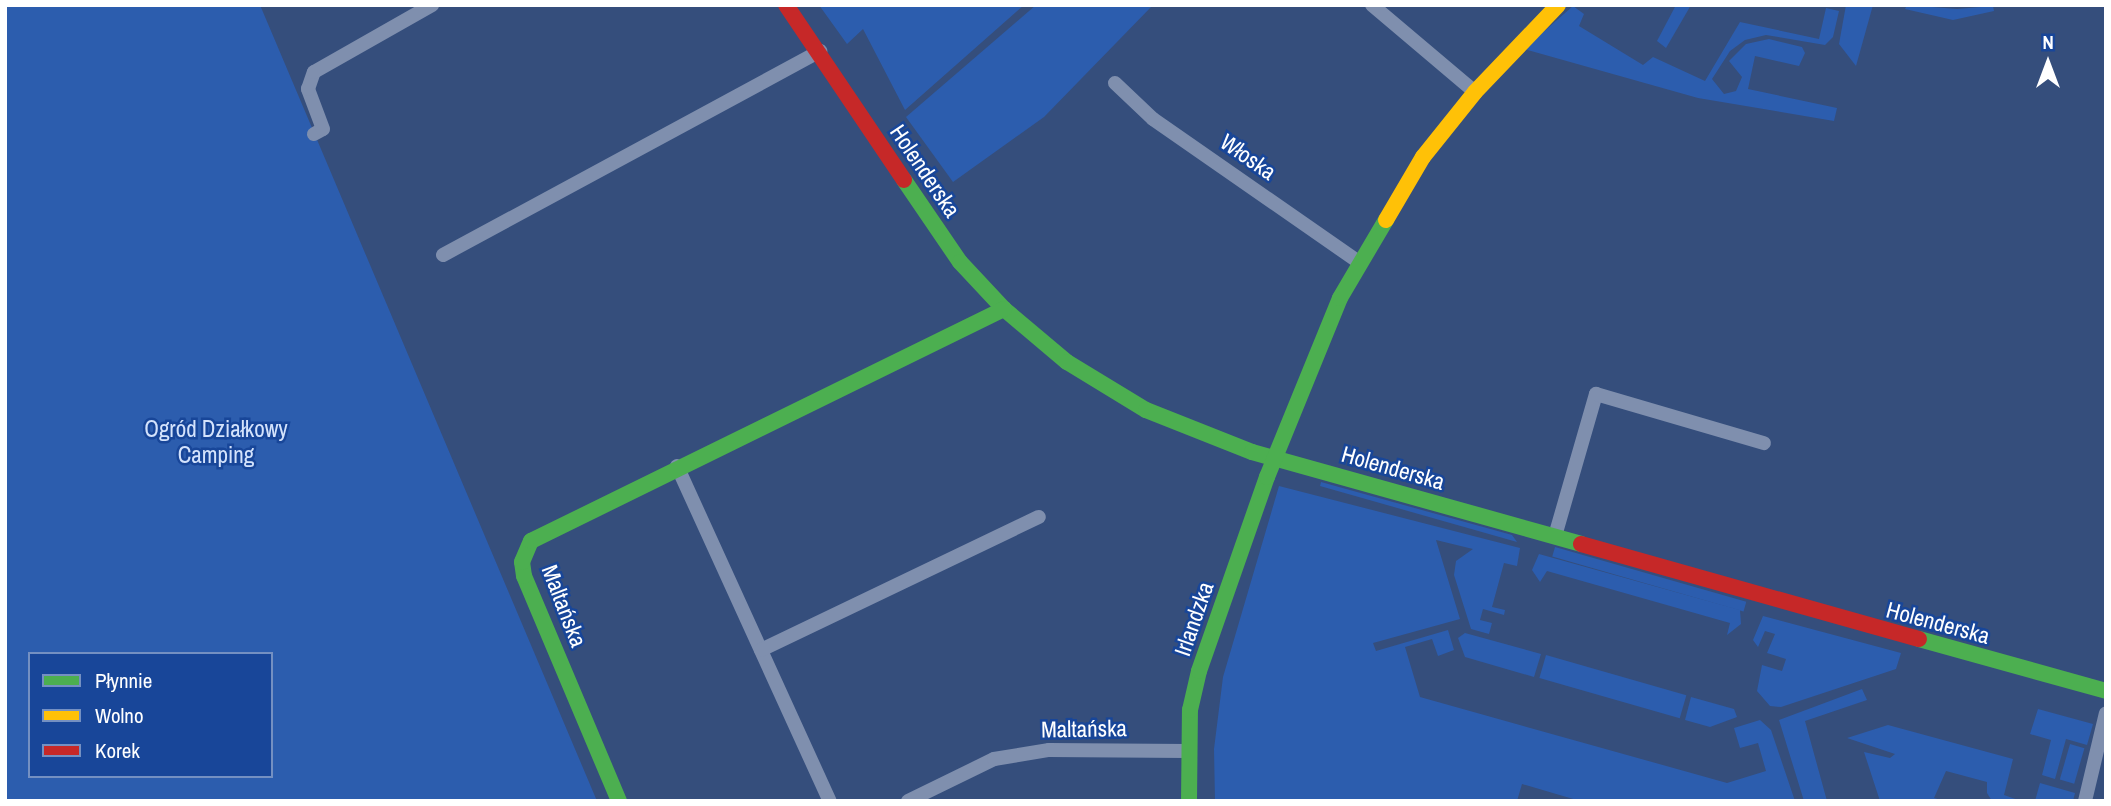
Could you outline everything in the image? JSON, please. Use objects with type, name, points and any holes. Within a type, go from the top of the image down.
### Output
[{"type":"street","points":[[314,134],[323,129],[308,89],[314,72],[432,5]]},
{"type":"street","name":"Holenderska","points":[[786,5],[820,51],[927,217],[1004,309],[1067,362],[1146,410],[1276,458],[2106,691]]},
{"type":"street","points":[[1372,5],[1475,92]]},
{"type":"street","points":[[1276,458],[1321,341],[1359,262],[1423,157],[1475,92],[1558,5]]},
{"type":"street","points":[[443,255],[820,51]]},
{"type":"street","name":"Włoska","points":[[1115,83],[1153,118],[1359,262]]},
{"type":"street","name":"Maltańska","points":[[619,801],[524,576],[522,562],[531,541],[543,532],[677,466],[1004,309]]},
{"type":"street","points":[[1555,536],[1596,394],[1764,443]]},
{"type":"street","name":"Irlandzka","points":[[1189,801],[1187,751],[1190,710],[1199,671],[1276,458]]},
{"type":"street","points":[[677,466],[830,801]]},
{"type":"street","points":[[761,650],[1039,517]]},
{"type":"street","points":[[2085,801],[2106,713]]},
{"type":"street","name":"Maltańska","points":[[908,801],[994,759],[1049,750],[1187,751]]},
{"type":"green space","name":"Ogród Działkowy Camping","points":[[5,5],[260,5],[597,801],[5,801]]},
{"type":"green space","points":[[819,5],[1024,5],[905,110],[863,29],[847,44]]},
{"type":"green space","points":[[1036,5],[1153,5],[1044,117],[953,182],[906,117]]},
{"type":"green space","points":[[1676,5],[1691,5],[1666,48],[1657,41]]},
{"type":"green space","points":[[1846,5],[1873,5],[1856,66],[1839,44]]},
{"type":"green space","points":[[1907,5],[1957,9],[1993,6],[1994,11],[1953,20],[1905,9]]},
{"type":"green space","points":[[1573,6],[1584,14],[1579,26],[1643,65],[1653,57],[1705,81],[1740,22],[1819,39],[1826,8],[1839,11],[1833,37],[1825,45],[1766,35],[1745,40],[1730,51],[1712,79],[1724,94],[1736,91],[1742,77],[1729,61],[1746,44],[1769,39],[1802,47],[1805,53],[1799,66],[1755,56],[1748,89],[1837,108],[1834,121],[1698,98],[1524,49]]},
{"type":"green space","points":[[1321,482],[1512,535],[1517,542],[1320,486]]},
{"type":"green space","points":[[1279,486],[1520,548],[1517,566],[1504,563],[1492,607],[1505,610],[1504,615],[1483,609],[1480,620],[1492,623],[1489,634],[1471,629],[1454,575],[1456,561],[1473,549],[1436,540],[1460,619],[1373,643],[1376,651],[1448,630],[1454,650],[1438,656],[1432,639],[1405,647],[1420,697],[1727,783],[1766,771],[1758,743],[1740,748],[1734,728],[1760,720],[1771,730],[1795,801],[1580,801],[1522,784],[1517,801],[1215,801],[1214,749],[1223,677]]},
{"type":"green space","points":[[1555,547],[1746,602],[1744,611],[1552,557]]},
{"type":"green space","points":[[1539,554],[1740,610],[1741,624],[1727,635],[1730,623],[1547,571],[1540,582],[1532,570]]},
{"type":"green space","points":[[1763,616],[1901,653],[1896,669],[1781,707],[1770,706],[1757,691],[1762,665],[1782,671],[1786,659],[1767,653],[1775,634],[1765,631],[1758,647],[1753,640]]},
{"type":"green space","points":[[1465,633],[1541,654],[1534,677],[1465,657],[1458,638]]},
{"type":"green space","points":[[1546,655],[1686,695],[1680,718],[1539,678]]},
{"type":"green space","points":[[1862,689],[1867,700],[1805,721],[1827,801],[1804,801],[1779,720]]},
{"type":"green space","points":[[1691,697],[1734,709],[1737,717],[1710,727],[1685,720]]},
{"type":"green space","points":[[2038,709],[2093,724],[2087,745],[2066,739],[2055,779],[2042,775],[2051,740],[2030,734]]},
{"type":"green space","points":[[1888,725],[2013,759],[2004,795],[2021,801],[1992,801],[1987,793],[1987,782],[1946,771],[1934,798],[1944,801],[1880,801],[1864,752],[1890,758],[1895,754],[1847,738]]},
{"type":"green space","points":[[2070,744],[2084,748],[2074,784],[2060,780]]},
{"type":"green space","points":[[2040,783],[2075,793],[2073,801],[2035,801]]},
{"type":"traffic: fast","points":[[904,180],[960,262],[1004,309],[1067,362],[1146,410],[1252,452],[1581,544]]},
{"type":"traffic: fast","points":[[1189,801],[1190,710],[1199,671],[1267,477],[1340,298],[1386,220]]},
{"type":"traffic: fast","points":[[619,801],[524,576],[522,562],[531,541],[1004,309]]},
{"type":"traffic: fast","points":[[1919,639],[2106,691]]},
{"type":"traffic: slow","points":[[1386,220],[1423,157],[1475,92],[1558,5]]},
{"type":"traffic: jam","points":[[786,5],[904,180]]},
{"type":"traffic: jam","points":[[1581,544],[1919,639]]}]
